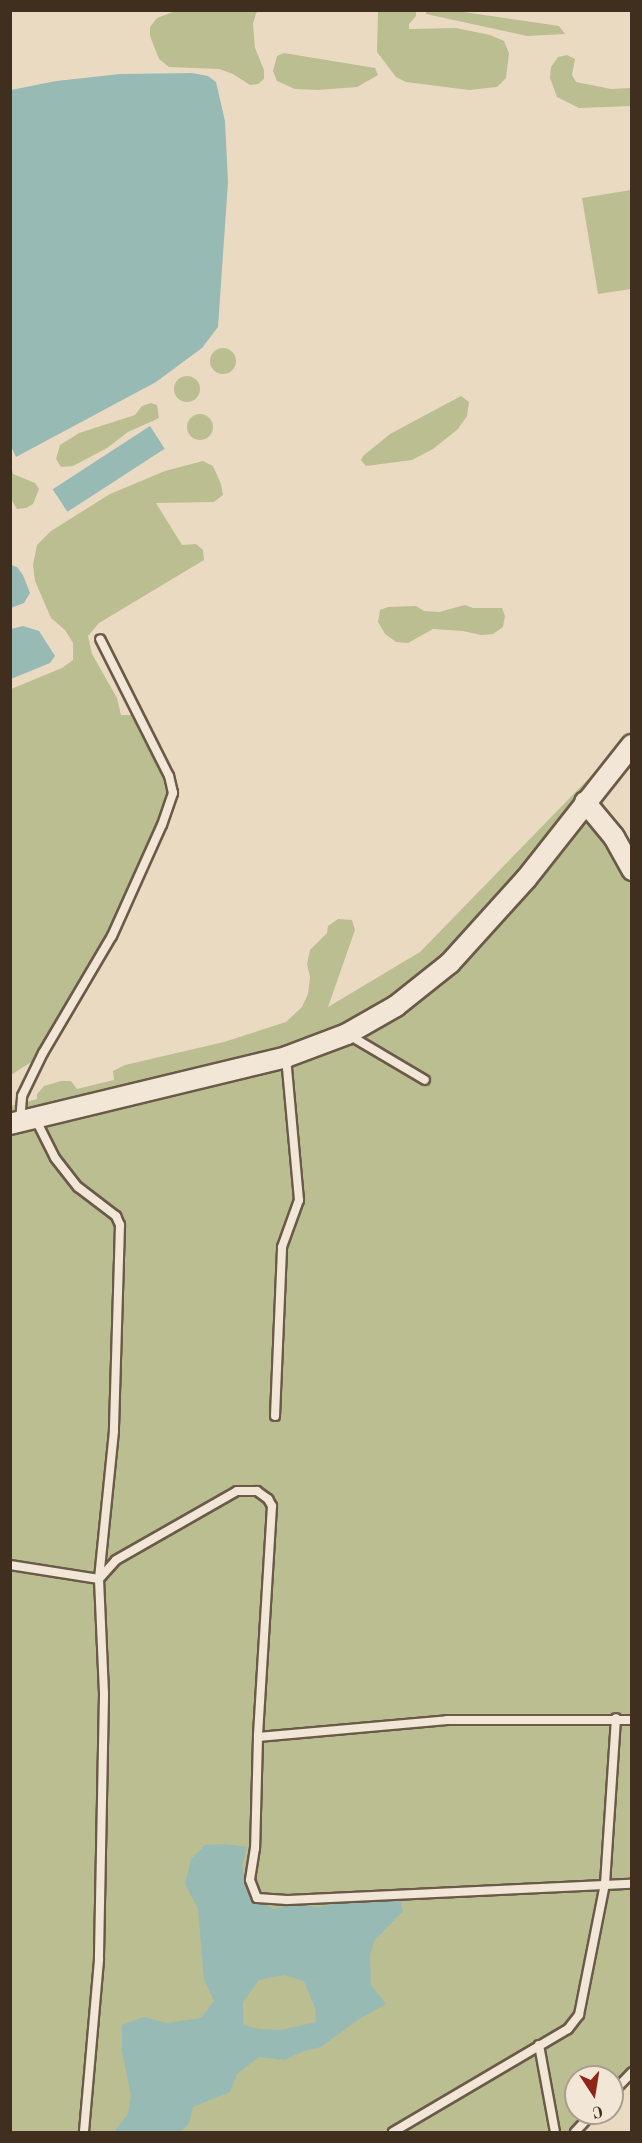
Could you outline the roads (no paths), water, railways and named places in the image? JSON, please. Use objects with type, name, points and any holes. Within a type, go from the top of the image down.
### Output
[{"type":"main road","points":[[22,1122],[286,1057],[347,1034],[396,1006],[450,963],[526,879],[632,745]]},
{"type":"main road","points":[[585,802],[614,837],[632,870]]},
{"type":"lane","points":[[84,2133],[99,1948],[104,1695],[99,1579],[114,1431],[120,1225],[116,1216],[78,1187],[22,1122],[22,1096],[43,1053],[112,936],[162,825],[173,793],[170,776],[100,639]]},
{"type":"lane","points":[[347,1034],[425,1080]]},
{"type":"lane","points":[[275,1416],[282,1247],[299,1200],[286,1057]]},
{"type":"lane","points":[[99,1579],[117,1560],[237,1491],[257,1491],[268,1499],[272,1506],[258,1737],[255,1848],[250,1880],[257,1898],[287,1900],[632,1884]]},
{"type":"lane","points":[[10,1565],[99,1579]]},
{"type":"lane","points":[[258,1737],[447,1720],[615,1718],[632,1720]]},
{"type":"lane","points":[[393,2133],[568,2028],[579,2015],[605,1884],[615,1718]]},
{"type":"lane","points":[[539,2046],[555,2133]]},
{"type":"water","points":[[192,73],[208,76],[216,82],[225,121],[228,182],[218,327],[202,348],[156,382],[16,457],[10,444],[11,90],[56,81],[120,74]]},
{"type":"water","points":[[150,426],[165,449],[67,512],[53,489]]},
{"type":"water","points":[[11,565],[17,567],[23,575],[30,593],[24,603],[11,608]]},
{"type":"water","points":[[23,626],[39,631],[55,656],[50,663],[11,679],[11,629]]},
{"type":"water","points":[[225,1844],[247,1847],[242,1866],[246,1884],[261,1901],[273,1909],[296,1904],[319,1907],[347,1901],[400,1899],[403,1911],[374,1941],[370,1956],[371,1985],[386,2004],[359,2019],[321,2047],[304,2051],[285,2060],[259,2057],[237,2074],[230,2092],[193,2107],[189,2123],[181,2132],[114,2132],[128,2114],[131,2095],[122,2051],[122,2025],[144,2017],[166,2023],[201,2018],[214,2001],[204,1980],[198,1909],[185,1884],[191,1859],[205,1845]],"holes":[[[284,1975],[304,1981],[315,2008],[316,2022],[281,2030],[259,2029],[243,2025],[243,2002],[259,1980]]]}]
